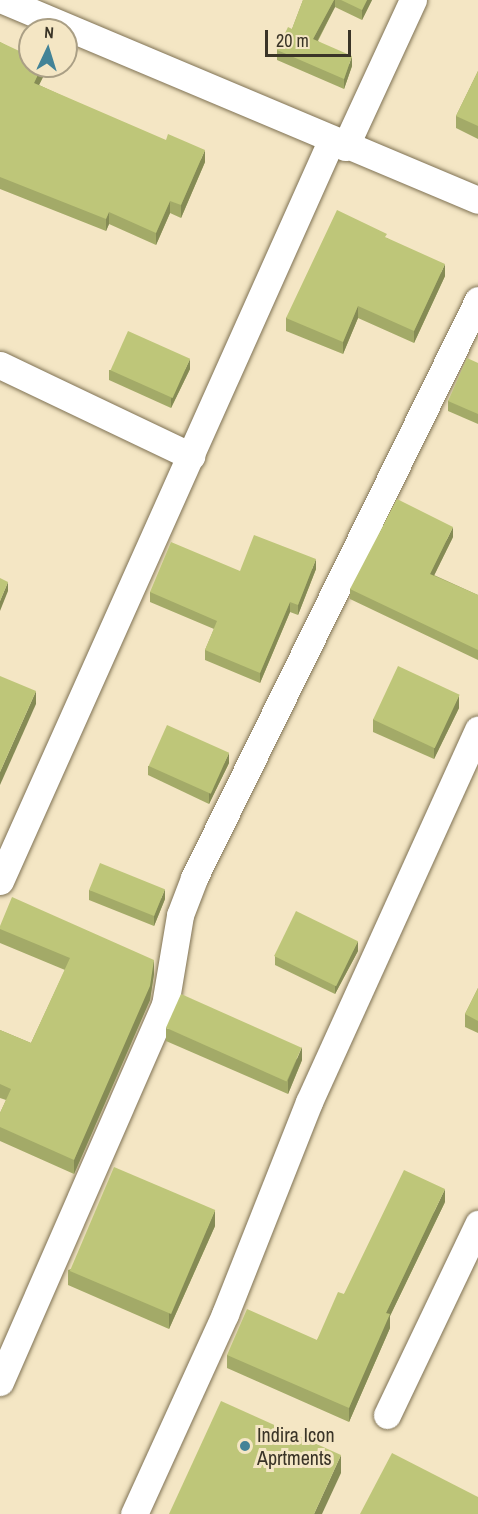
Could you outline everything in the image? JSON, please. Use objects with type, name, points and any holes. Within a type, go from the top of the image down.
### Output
[{"type":"street","points":[[3,0],[338,144],[478,200]]},
{"type":"street","points":[[0,881],[191,456],[338,144],[413,0]]},
{"type":"street","points":[[0,1382],[165,1005],[180,915],[194,878],[478,300]]},
{"type":"street","points":[[0,365],[191,456]]},
{"type":"street","points":[[134,1514],[225,1314],[309,1102],[478,729]]},
{"type":"street","points":[[387,1415],[478,1224]]},
{"type":"building","points":[[303,0],[334,0],[313,39],[352,56],[344,79],[277,50],[288,27],[292,29]]},
{"type":"building","points":[[341,0],[367,0],[362,10]]},
{"type":"building","points":[[0,42],[18,50],[18,78],[36,78],[34,83],[166,140],[168,134],[205,150],[181,205],[170,201],[156,233],[109,212],[106,219],[0,177]]},
{"type":"building","points":[[478,71],[478,126],[456,116]]},
{"type":"building","points":[[337,210],[387,234],[385,237],[445,264],[414,331],[358,306],[343,342],[286,318]]},
{"type":"building","points":[[128,331],[190,359],[173,398],[111,370]]},
{"type":"building","points":[[467,358],[478,363],[478,414],[448,401]]},
{"type":"building","points":[[397,499],[453,527],[430,574],[478,595],[478,650],[350,589]]},
{"type":"building","points":[[254,535],[316,559],[298,605],[290,602],[260,673],[205,650],[217,621],[150,592],[171,542],[240,571]]},
{"type":"building","points":[[0,578],[8,582],[0,601]]},
{"type":"building","points":[[398,666],[460,695],[435,748],[373,719]]},
{"type":"building","points":[[0,676],[36,691],[0,772]]},
{"type":"building","points":[[167,725],[229,753],[211,794],[149,766]]},
{"type":"building","points":[[100,863],[165,889],[154,916],[89,890]]},
{"type":"building","points":[[12,897],[154,960],[150,986],[74,1160],[0,1127],[0,1113],[11,1089],[0,1084],[0,1030],[31,1043],[70,958],[0,929]]},
{"type":"building","points":[[296,911],[358,941],[336,986],[274,956]]},
{"type":"building","points":[[478,988],[478,1021],[465,1014]]},
{"type":"building","points":[[181,994],[302,1048],[287,1081],[166,1028]]},
{"type":"building","points":[[114,1167],[215,1210],[171,1314],[70,1271]]},
{"type":"building","points":[[404,1170],[445,1189],[386,1313],[390,1314],[349,1408],[227,1355],[247,1309],[317,1340],[338,1292],[344,1294]]},
{"type":"building","name":"Indira Icon Aprtments","points":[[221,1401],[341,1455],[314,1514],[169,1514]]},
{"type":"building","points":[[392,1453],[478,1497],[478,1514],[360,1514]]},
{"type":"place","name":"Indira Icon Aprtments","points":[[245,1446]]}]
